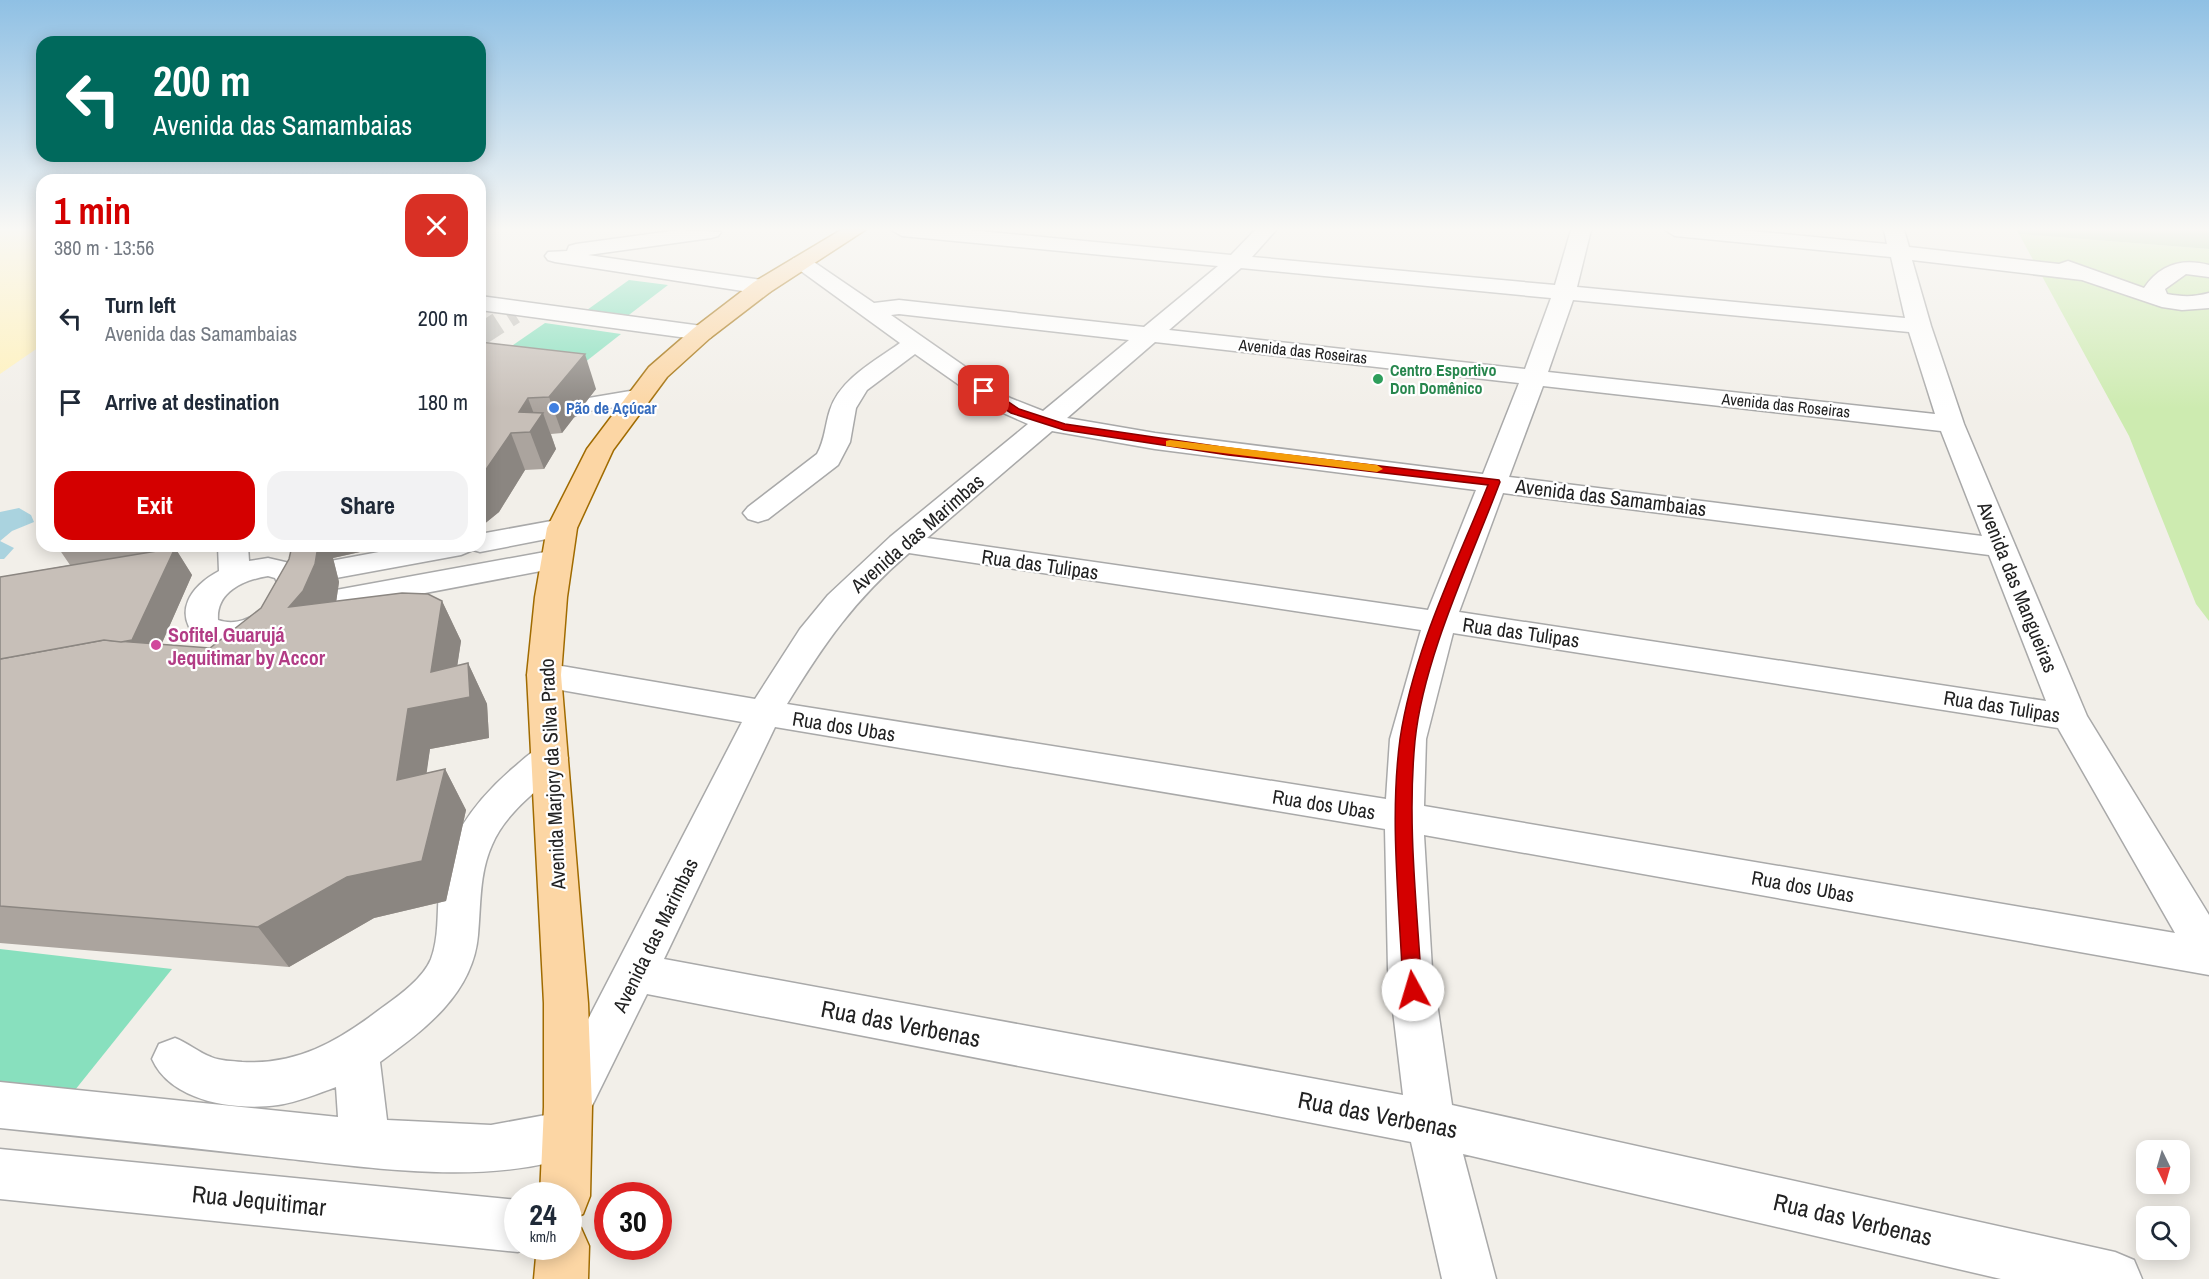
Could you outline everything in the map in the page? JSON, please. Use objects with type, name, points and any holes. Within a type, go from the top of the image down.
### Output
[{"type":"main road","name":"Avenida Marjory da Silva Prado","points":[[565,1182],[566,1003],[544,675],[559,543],[600,448],[636,398],[658,372],[702,333],[757,290]]},
{"type":"main road","points":[[561,1279],[562,1260]]},
{"type":"street","name":"Avenida das Samambaias","points":[[841,290],[1001,403],[1047,422],[1186,446],[1495,482],[2003,548]]},
{"type":"street","name":"Avenida das Marimbas","points":[[567,1121],[764,713],[794,663],[839,602],[901,543],[1203,290]]},
{"type":"street","points":[[1520,290],[1919,327]]},
{"type":"street","points":[[1469,1279],[1431,1123],[1410,969],[1404,816],[1408,739],[1422,679],[1440,621],[1495,482],[1565,290]]},
{"type":"street","name":"Avenida das Mangueiras","points":[[1906,290],[1951,424],[2070,717],[2209,953]]},
{"type":"street","points":[[2127,290],[2158,298],[2198,304],[2209,300]]},
{"type":"street","points":[[2154,290],[2158,298]]},
{"type":"street","name":"Avenida das Roseiras","points":[[871,310],[899,307],[1951,424]]},
{"type":"street","points":[[504,309],[702,333]]},
{"type":"street","points":[[758,513],[828,459],[837,442],[843,408],[858,385],[916,342]]},
{"type":"street","points":[[529,441],[556,414],[568,408],[636,398]]},
{"type":"street","points":[[486,543],[559,543]]},
{"type":"street","points":[[428,552],[314,573],[234,560],[202,608],[202,623],[210,631],[236,633],[309,605],[559,543]]},
{"type":"street","name":"Rua das Tulipas","points":[[901,543],[1470,624],[2070,717]]},
{"type":"street","points":[[309,605],[293,590],[314,573]]},
{"type":"street","name":"Rua dos Ubas","points":[[544,675],[764,713],[1404,816],[2209,957]]},
{"type":"street","points":[[175,1059],[190,1072],[219,1082],[257,1087],[290,1083],[323,1070],[356,1052],[423,1001],[447,971],[457,946],[461,879],[484,821],[499,801],[550,758]]},
{"type":"street","name":"Rua das Verbenas","points":[[637,973],[1431,1123],[2115,1279]]},
{"type":"street","points":[[356,1052],[365,1143]]},
{"type":"street","points":[[0,1105],[365,1143],[491,1149],[567,1121]]},
{"type":"street","name":"Rua Jequitimar","points":[[0,1174],[504,1225]]},
{"type":"green space","points":[[615,290],[662,290],[621,321],[580,315]]},
{"type":"green space","points":[[2049,290],[2209,290],[2209,621],[2196,604],[2129,436]]},
{"type":"green space","points":[[545,323],[621,334],[561,381],[486,369],[486,364]]},
{"type":"green space","points":[[0,949],[172,969],[55,1115],[0,1109]]},
{"type":"sand","points":[[0,290],[36,290],[36,349],[0,374]]},
{"type":"water","points":[[19,508],[31,515],[34,522],[12,531],[0,541],[0,512]]},
{"type":"water","points":[[0,541],[14,548],[4,559],[0,559]]},
{"type":"building","points":[[486,343],[585,354],[549,397],[528,398],[519,412],[543,413],[530,432],[511,433],[486,470]]},
{"type":"building","points":[[151,552],[173,552],[132,640],[121,642],[104,640],[0,659],[0,577]]},
{"type":"building","points":[[291,552],[317,552],[315,564],[303,591],[289,607],[402,593],[428,594],[442,601],[431,672],[468,663],[470,697],[408,709],[397,780],[445,769],[422,861],[347,877],[258,927],[0,906],[0,659],[104,640],[210,648],[261,608],[289,559]]},
{"type":"tunnel","points":[[486,331],[514,313]]},
{"type":"slow traffic","points":[[1170,443],[1377,469]]},
{"type":"place","name":"Centro Esportivo Don Domênico","points":[[1378,379]]},
{"type":"place","name":"Pão de Açúcar","points":[[554,408]]},
{"type":"place","name":"Sofitel Guarujá Jequitimar by Accor","points":[[156,645]]},
{"type":"route","points":[[984,391],[1015,411],[1064,427],[1228,451],[1495,482],[1440,621],[1422,679],[1408,739],[1404,778],[1404,816],[1410,969],[1413,990]]}]
